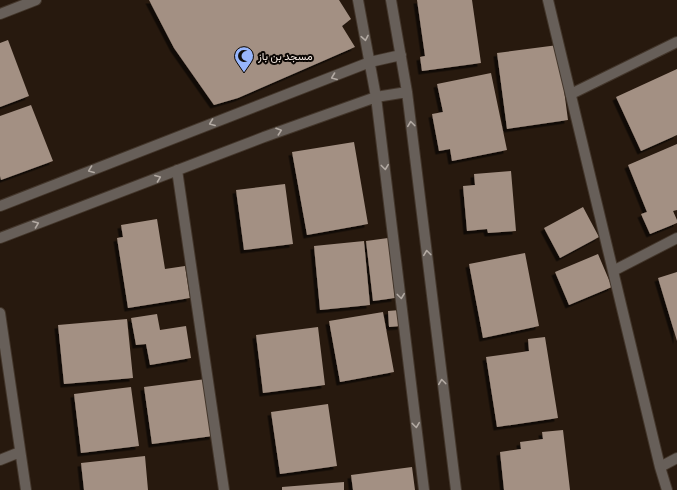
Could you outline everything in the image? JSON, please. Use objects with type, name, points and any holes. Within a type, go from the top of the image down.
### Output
[{"type":"street","points":[[0,14],[36,0]]},
{"type":"street","points":[[358,0],[376,97],[424,490]]},
{"type":"street","points":[[391,0],[407,92],[456,490]]},
{"type":"street","points":[[548,0],[660,467],[667,490]]},
{"type":"street","points":[[571,94],[677,42]]},
{"type":"street","points":[[0,206],[370,62],[401,55]]},
{"type":"street","points":[[0,238],[264,136],[376,97],[407,92]]},
{"type":"street","points":[[177,170],[224,490]]},
{"type":"street","points":[[613,271],[677,238]]},
{"type":"street","points":[[0,314],[26,490]]},
{"type":"street","points":[[0,460],[20,452]]},
{"type":"street","points":[[660,467],[677,458]]},
{"type":"building","name":"مسجد بن باز","points":[[149,0],[339,0],[351,19],[342,26],[355,47],[238,98],[214,105],[174,48]]},
{"type":"building","points":[[417,0],[472,0],[481,63],[422,71],[420,57],[425,56]]},
{"type":"building","points":[[8,40],[29,96],[0,107],[0,43]]},
{"type":"building","points":[[558,45],[568,120],[507,129],[497,53]]},
{"type":"building","points":[[677,69],[677,135],[641,151],[616,97]]},
{"type":"building","points":[[491,73],[507,150],[452,161],[450,149],[439,151],[432,114],[443,112],[437,84]]},
{"type":"building","points":[[31,105],[53,161],[1,180],[0,116]]},
{"type":"building","points":[[354,142],[368,224],[307,235],[292,152]]},
{"type":"building","points":[[677,144],[677,210],[673,211],[677,223],[650,234],[641,214],[647,212],[628,165]]},
{"type":"building","points":[[511,171],[516,231],[488,233],[487,229],[467,231],[463,186],[475,185],[474,174]]},
{"type":"building","points":[[285,184],[293,244],[244,250],[236,190]]},
{"type":"building","points":[[583,207],[599,237],[560,258],[544,228]]},
{"type":"building","points":[[157,219],[165,269],[185,266],[190,298],[128,308],[117,238],[123,237],[121,225]]},
{"type":"building","points":[[388,238],[395,298],[373,301],[366,241]]},
{"type":"building","points":[[364,241],[370,305],[320,310],[314,246]]},
{"type":"building","points":[[525,253],[539,326],[483,338],[469,264]]},
{"type":"building","points":[[598,254],[612,287],[569,305],[555,272]]},
{"type":"building","points":[[677,272],[677,341],[658,278]]},
{"type":"building","points":[[400,310],[401,326],[389,327],[388,311]]},
{"type":"building","points":[[383,312],[394,372],[340,382],[329,321]]},
{"type":"building","points":[[157,314],[160,330],[186,326],[191,358],[150,365],[146,344],[136,345],[131,318]]},
{"type":"building","points":[[127,319],[133,378],[64,384],[58,325]]},
{"type":"building","points":[[318,327],[325,385],[263,393],[256,335]]},
{"type":"building","points":[[545,337],[558,418],[497,427],[486,357],[529,351],[528,339]]},
{"type":"building","points":[[206,379],[213,436],[152,444],[144,387]]},
{"type":"building","points":[[131,387],[139,446],[81,453],[74,394]]},
{"type":"building","points":[[328,404],[337,466],[280,474],[271,412]]},
{"type":"building","points":[[563,430],[570,490],[504,490],[500,452],[521,449],[520,442],[543,439],[542,432]]},
{"type":"building","points":[[145,456],[148,490],[84,490],[81,463]]},
{"type":"building","points":[[412,467],[415,490],[353,490],[351,475]]},
{"type":"building","points":[[344,482],[344,490],[282,490],[282,487]]},
{"type":"place","name":"مسجد بن باز","points":[[244,73]]}]
